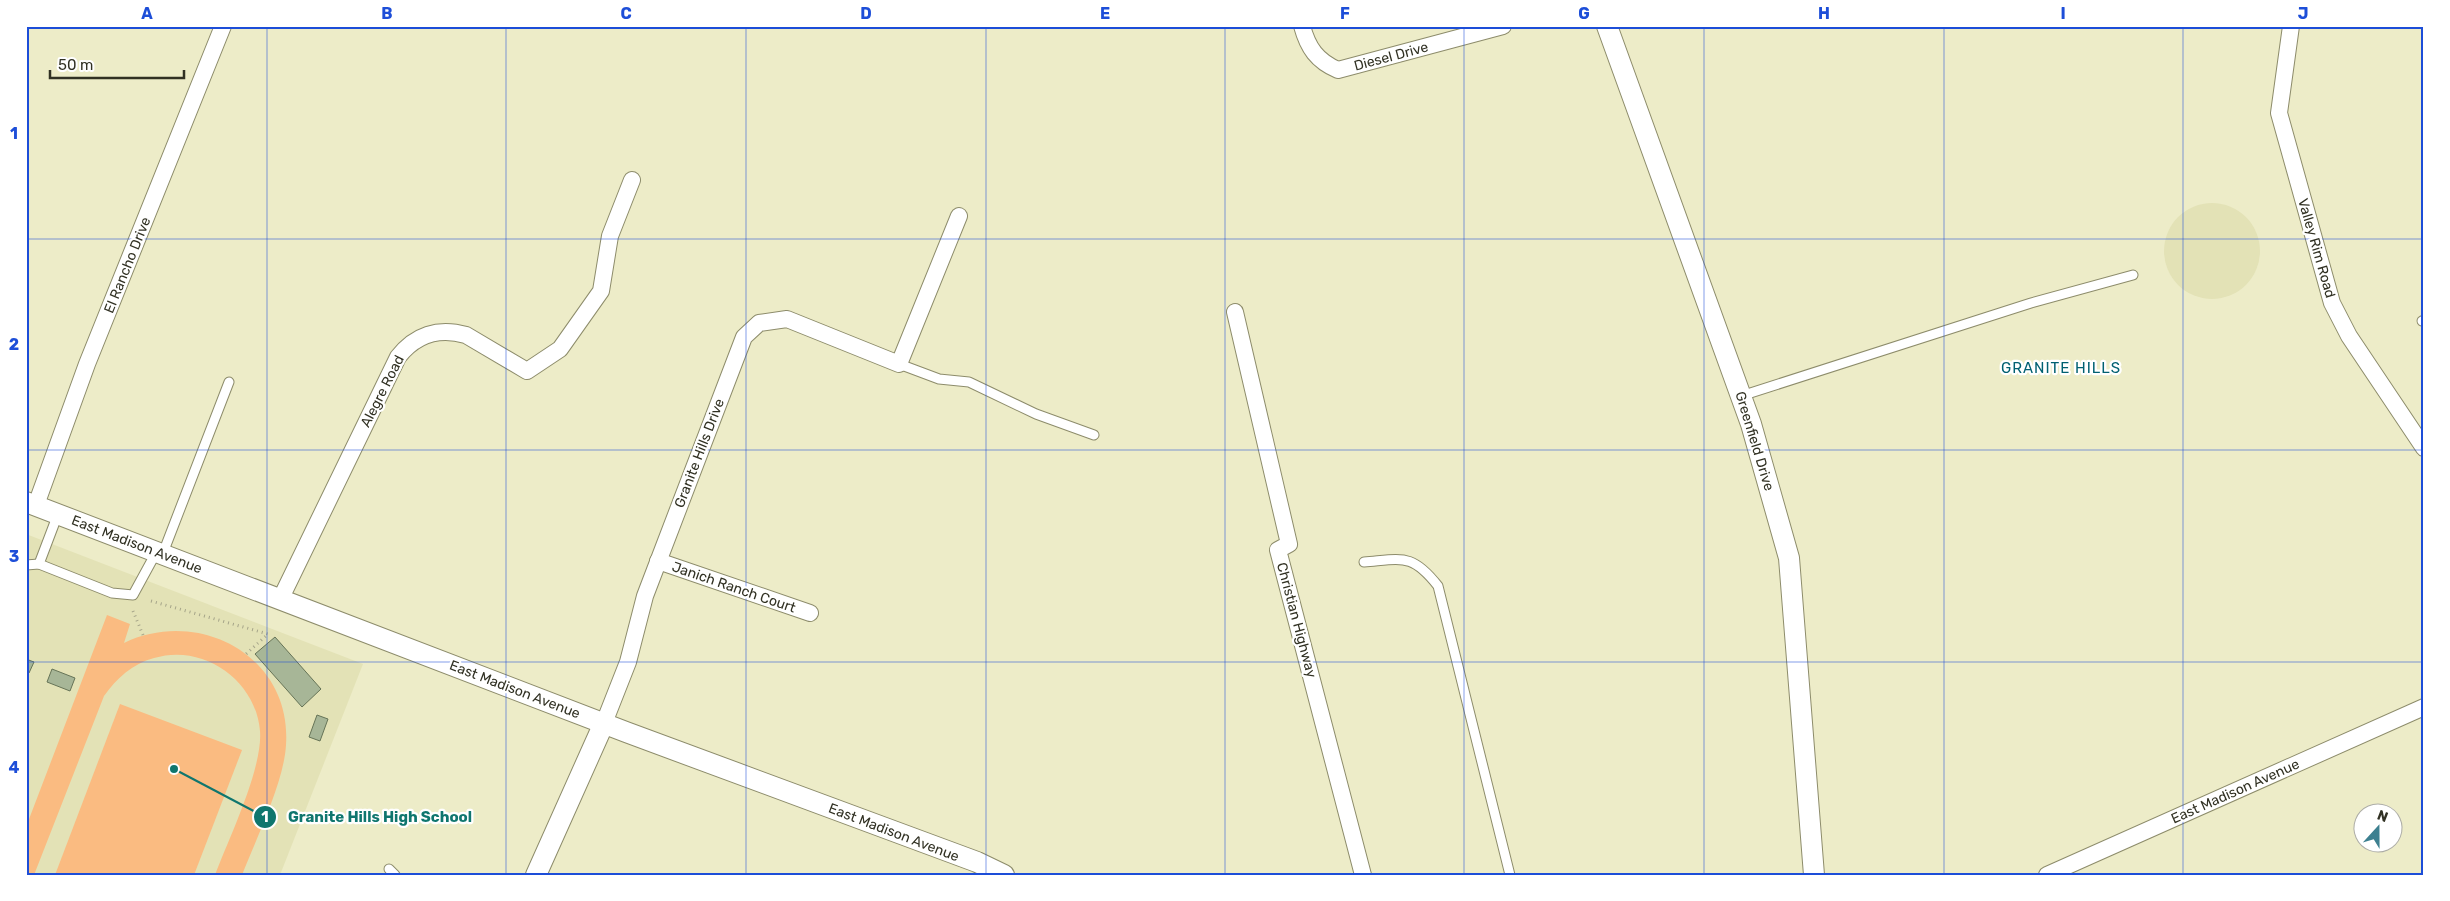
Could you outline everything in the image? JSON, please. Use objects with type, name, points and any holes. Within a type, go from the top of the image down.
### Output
[{"type":"street","name":"El Rancho Drive","points":[[31,503],[223,26]]},
{"type":"street","name":"Diesel Drive","points":[[1302,26],[1310,50],[1323,63],[1338,70],[1503,26]]},
{"type":"street","name":"Greenfield Drive","points":[[1607,26],[1751,424],[1789,558],[1814,875]]},
{"type":"street","name":"Valley Rim Road","points":[[2291,26],[2279,113],[2332,303],[2349,336],[2424,448]]},
{"type":"street","name":"Alegre Road","points":[[280,600],[398,357],[405,348],[424,335],[435,332],[456,332],[466,335],[527,371],[560,349],[601,291],[610,236],[632,180]]},
{"type":"street","points":[[899,364],[959,216]]},
{"type":"street","name":"Christian Highway","points":[[1235,312],[1289,544],[1278,550],[1363,875]]},
{"type":"street","name":"Granite Hills Drive","points":[[536,875],[604,723],[628,662],[645,596],[744,337],[759,323],[787,320],[899,364]]},
{"type":"street","name":"East Madison Avenue","points":[[31,503],[604,723],[977,862],[1004,875]]},
{"type":"street","name":"Janich Ranch Court","points":[[658,561],[810,613]]},
{"type":"street","name":"East Madison Avenue","points":[[2047,875],[2424,707]]},
{"type":"lane","points":[[1741,396],[2031,304],[2133,275]]},
{"type":"lane","points":[[899,364],[939,379],[969,382],[1036,414],[1094,435]]},
{"type":"lane","points":[[26,565],[39,564],[112,592],[133,596],[160,552],[229,382]]},
{"type":"lane","points":[[39,564],[58,514]]},
{"type":"lane","points":[[1364,562],[1405,559],[1425,569],[1438,586],[1510,875]]},
{"type":"path","points":[[151,601],[268,634],[246,654]]},
{"type":"path","points":[[133,611],[143,635]]},
{"type":"shaded area","points":[[2212,203],[2230,207],[2246,217],[2256,233],[2260,251],[2256,269],[2246,285],[2230,295],[2212,299],[2194,295],[2178,285],[2168,269],[2164,251],[2168,233],[2178,217],[2194,207]]},
{"type":"shaded area","points":[[26,534],[363,664],[280,875],[26,875]]},
{"type":"shaded area","points":[[107,615],[130,624],[124,643],[153,633],[182,631],[210,636],[235,647],[257,664],[274,686],[284,714],[286,745],[284,760],[275,793],[242,875],[215,875],[244,803],[256,764],[260,746],[260,731],[256,713],[249,696],[238,682],[224,670],[208,661],[191,656],[172,655],[154,658],[132,668],[114,683],[104,696],[34,875],[26,875],[26,827]]},
{"type":"shaded area","points":[[120,704],[242,750],[194,875],[55,875]]},
{"type":"building","points":[[275,637],[321,689],[302,707],[255,654]]},
{"type":"building","points":[[26,659],[34,662],[29,673],[26,672]]},
{"type":"building","points":[[52,669],[75,678],[70,691],[47,682]]},
{"type":"building","points":[[317,715],[328,719],[320,741],[309,737]]},
{"type":"place","name":"Granite Hills High School","points":[[174,769]]},
{"type":"district","name":"GRANITE HILLS","points":[[2061,368]]}]
